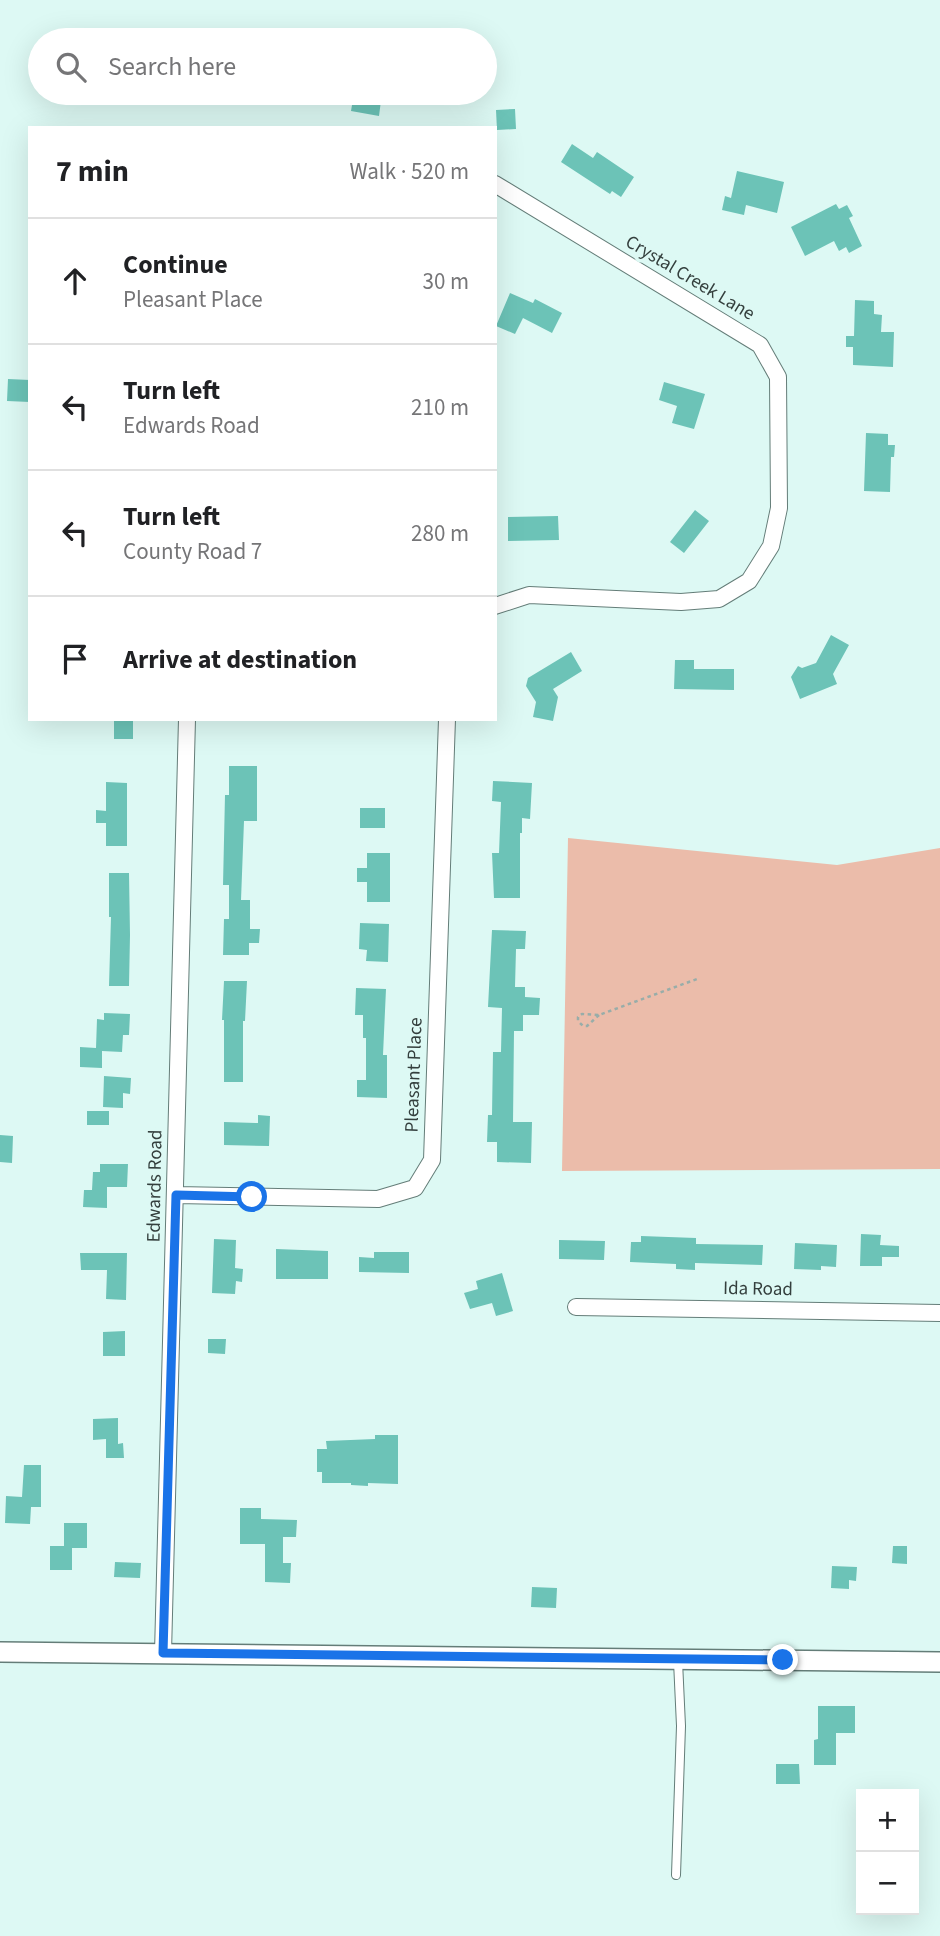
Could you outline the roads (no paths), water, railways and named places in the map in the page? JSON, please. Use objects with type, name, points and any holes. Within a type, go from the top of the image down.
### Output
[{"type":"street","name":"Crystal Creek Lane","points":[[497,185],[760,345],[778,377],[779,508],[771,546],[749,581],[719,599],[681,603],[529,595],[497,605]]},
{"type":"street","name":"Edwards Road","points":[[163,1653],[187,721]]},
{"type":"street","name":"Pleasant Place","points":[[176,1195],[378,1199],[415,1188],[432,1160],[447,721]]},
{"type":"street","name":"Ida Road","points":[[576,1307],[940,1312]]},
{"type":"street","points":[[0,1652],[940,1662]]},
{"type":"lane","points":[[676,1875],[681,1726],[678,1659]]}]
